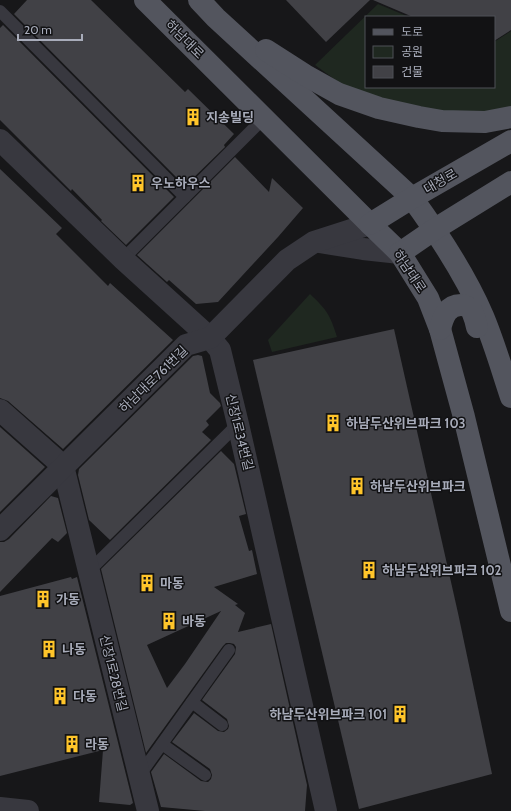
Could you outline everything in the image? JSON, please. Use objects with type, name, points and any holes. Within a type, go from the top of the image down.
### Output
[{"type":"main road","name":"하남대로","points":[[145,0],[400,253],[428,298],[440,329],[464,417],[511,611]]},
{"type":"main road","points":[[199,0],[216,18],[412,198],[435,229],[483,316],[511,397]]},
{"type":"main road","points":[[216,18],[305,75],[339,94],[379,108],[419,118],[442,121],[485,122],[511,117]]},
{"type":"main road","name":"대청로","points":[[370,224],[511,141]]},
{"type":"main road","points":[[400,253],[435,229],[511,182]]},
{"type":"main road","points":[[440,329],[444,316],[449,309],[456,305],[464,305],[471,310],[484,343],[495,350]]},
{"type":"street","name":"신장1로34번길","points":[[0,140],[123,259],[210,338],[220,350],[326,811]]},
{"type":"street","name":"하남대로761번길","points":[[0,530],[186,345],[210,338],[287,260],[314,242],[370,224]]},
{"type":"street","points":[[314,242],[400,253]]},
{"type":"street","points":[[0,410],[64,466]]},
{"type":"street","name":"신장1로28번길","points":[[64,466],[148,811]]},
{"type":"street","points":[[0,808],[28,811]]},
{"type":"lane","points":[[0,11],[185,197]]},
{"type":"lane","points":[[123,259],[264,118]]},
{"type":"lane","points":[[89,571],[238,424]]},
{"type":"lane","points":[[139,776],[229,650]]},
{"type":"lane","points":[[192,702],[222,724]]},
{"type":"lane","points":[[162,744],[205,775]]},
{"type":"green space","points":[[378,4],[407,16],[366,16]]},
{"type":"green space","points":[[365,17],[365,88],[495,88],[495,41],[511,31],[511,108],[483,113],[452,113],[381,99],[341,84],[315,65]]},
{"type":"green space","points":[[310,294],[327,313],[337,337],[272,352],[268,340]]},
{"type":"building","points":[[27,0],[91,0],[185,92],[188,89],[234,134],[224,145],[225,147],[185,186],[14,14]]},
{"type":"building","points":[[286,0],[370,0],[326,42]]},
{"type":"building","points":[[373,0],[511,0],[511,30],[495,40],[495,16],[411,16]]},
{"type":"building","points":[[3,25],[174,197],[126,245],[101,221],[102,220],[72,189],[71,191],[0,120],[0,28]]},
{"type":"building","points":[[235,157],[269,192],[272,178],[303,208],[218,302],[196,304],[169,280],[167,282],[137,255]]},
{"type":"building","points":[[0,169],[62,228],[56,234],[108,286],[110,283],[173,340],[63,449],[8,401],[0,398]]},
{"type":"building","name":"하남두산위브파크","points":[[394,329],[458,613],[492,774],[359,809],[253,360]]},
{"type":"building","points":[[193,356],[202,356],[210,393],[221,406],[206,421],[209,425],[202,432],[211,440],[110,540],[89,520],[78,475],[79,469]]},
{"type":"building","points":[[0,427],[45,467],[0,512]]},
{"type":"building","points":[[221,451],[234,464],[246,514],[239,516],[249,551],[252,550],[257,574],[214,587],[238,604],[235,605],[245,613],[238,632],[271,624],[307,785],[305,811],[205,811],[161,807],[151,772],[164,754],[201,781],[208,782],[211,779],[212,775],[210,769],[172,742],[194,713],[218,731],[224,732],[228,729],[229,726],[227,719],[202,700],[235,654],[236,647],[234,644],[230,643],[226,643],[223,646],[146,753],[101,569]],"holes":[[[221,611],[167,688],[147,645]]]},
{"type":"building","points":[[51,496],[58,498],[67,533],[58,542],[52,538],[0,592],[0,542],[4,542],[9,539]]},
{"type":"building","points":[[71,577],[72,579],[77,577],[133,803],[130,805],[99,802],[103,750],[0,776],[0,596]]},
{"type":"place","name":"지송빌딩","points":[[193,117]]},
{"type":"place","name":"우노하우스","points":[[138,183]]},
{"type":"place","name":"하남두산위브파크 103","points":[[333,423]]},
{"type":"place","name":"하남두산위브파크","points":[[357,486]]},
{"type":"place","name":"하남두산위브파크 102","points":[[369,570]]},
{"type":"place","name":"마동","points":[[147,583]]},
{"type":"place","name":"가동","points":[[43,599]]},
{"type":"place","name":"바동","points":[[169,621]]},
{"type":"place","name":"나동","points":[[49,649]]},
{"type":"place","name":"다동","points":[[60,696]]},
{"type":"place","name":"하남두산위브파크 101","points":[[400,714]]},
{"type":"place","name":"라동","points":[[72,744]]}]
